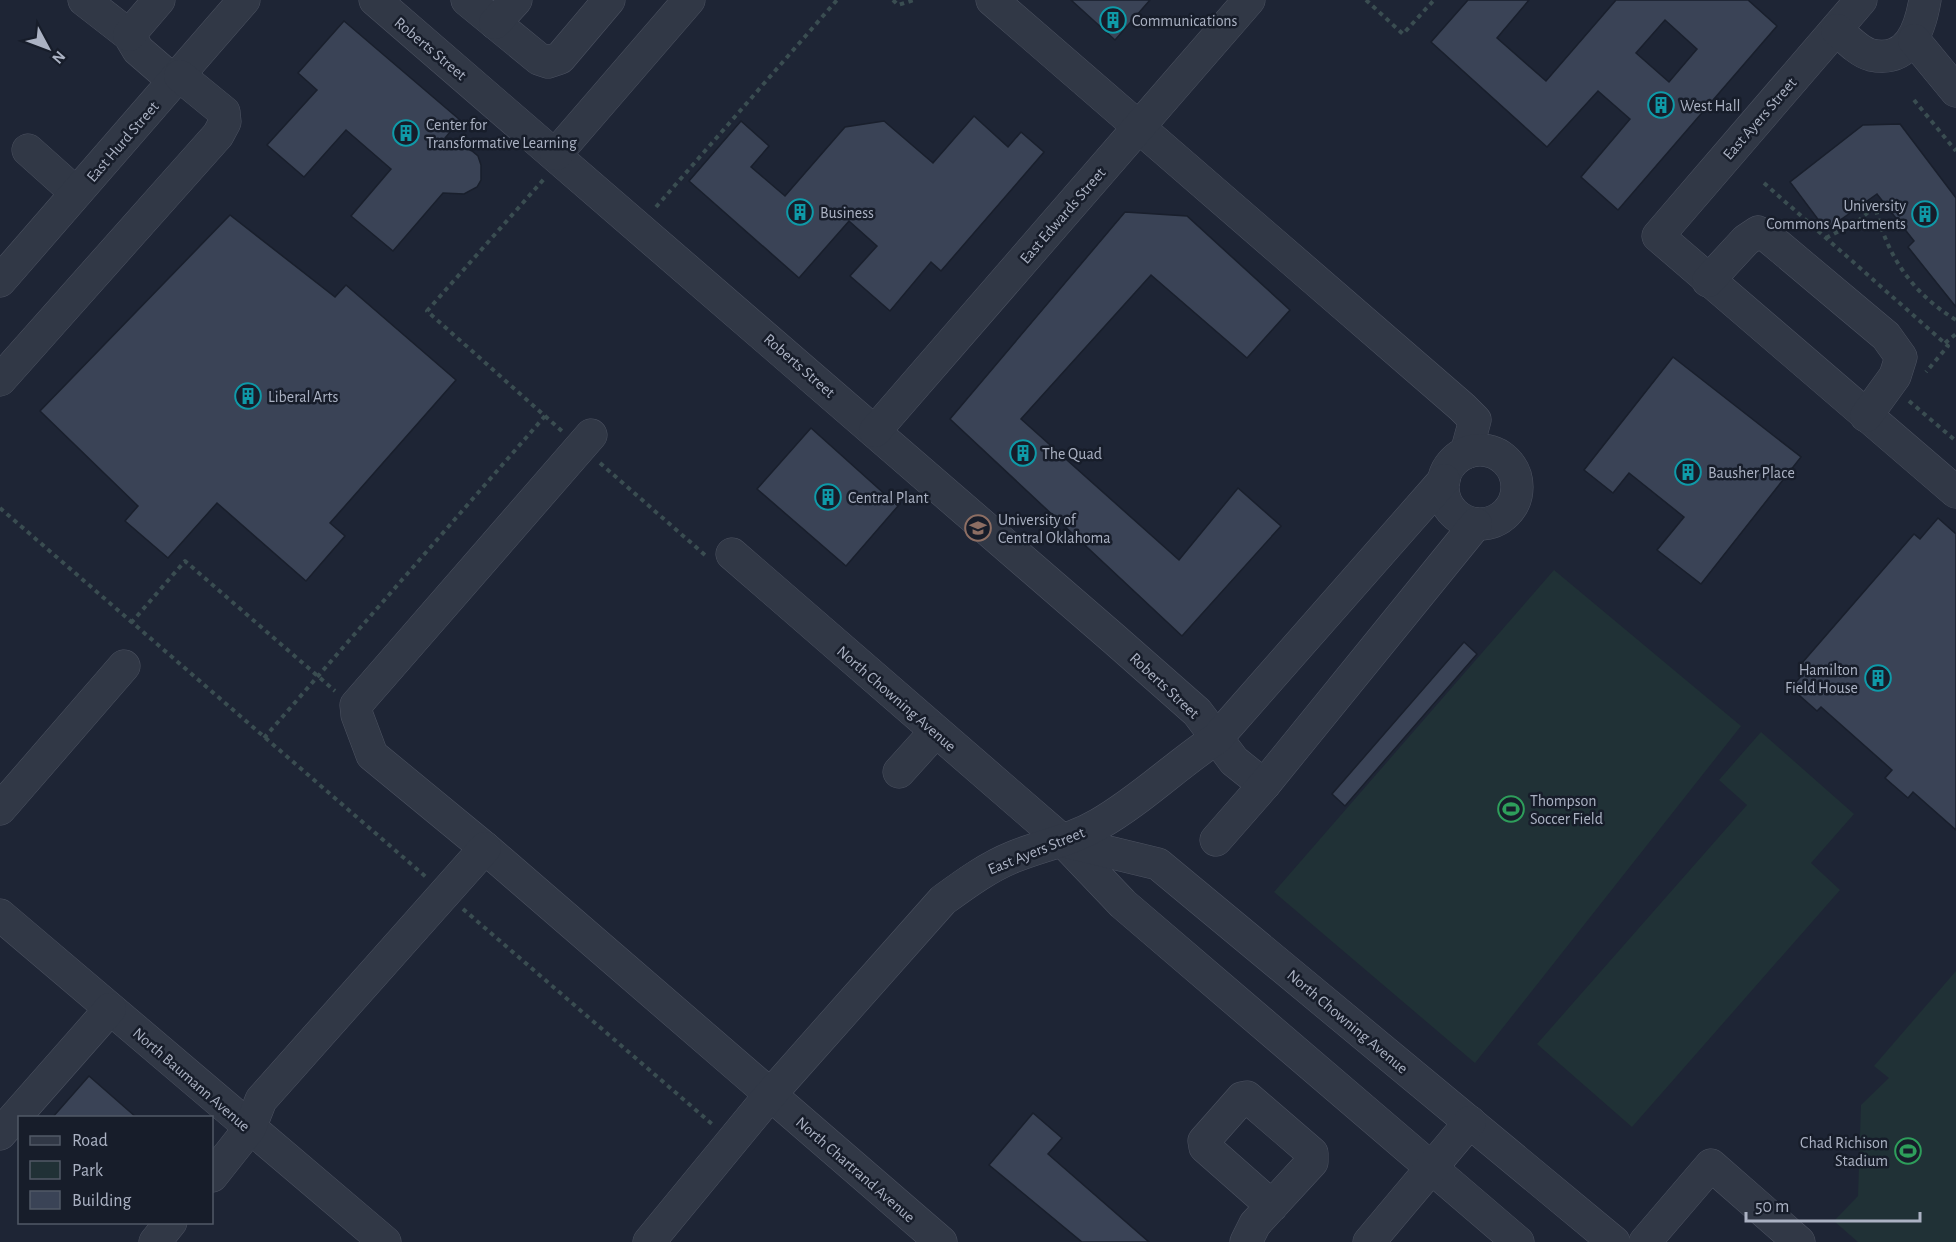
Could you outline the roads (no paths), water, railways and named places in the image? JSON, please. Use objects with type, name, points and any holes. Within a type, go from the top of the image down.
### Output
[{"type":"street","points":[[0,381],[204,151],[225,122],[224,112],[181,75],[150,36],[129,35],[84,0]]},
{"type":"street","points":[[129,35],[159,0]]},
{"type":"street","name":"East Hurd Street","points":[[0,281],[244,0]]},
{"type":"street","name":"Roberts Street","points":[[375,0],[875,430],[1197,712],[1234,761],[1264,785]]},
{"type":"street","points":[[467,0],[539,59],[548,62],[560,58],[609,0]]},
{"type":"street","points":[[495,24],[516,0]]},
{"type":"street","points":[[559,157],[689,0]]},
{"type":"street","points":[[992,0],[1468,414],[1466,453]]},
{"type":"street","name":"East Edwards Street","points":[[875,430],[1249,0]]},
{"type":"street","name":"East Ayers Street","points":[[1708,281],[1658,236],[1861,0]]},
{"type":"street","points":[[1837,30],[1870,54],[1891,55],[1914,40],[1921,24],[1925,0]]},
{"type":"street","points":[[1914,40],[1956,91]]},
{"type":"street","points":[[28,150],[76,193]]},
{"type":"street","points":[[1866,416],[1895,376],[1901,357],[1886,336],[1768,237],[1758,232],[1746,240],[1708,281],[1866,416],[1956,492]]},
{"type":"street","name":"North Chartrand Avenue","points":[[591,435],[356,705],[357,715],[372,755],[485,849],[941,1242]]},
{"type":"street","points":[[1478,450],[1501,457],[1516,476],[1517,488],[1509,511],[1488,524],[1476,524],[1464,520],[1447,504],[1444,480],[1456,460],[1466,453],[1478,450]]},
{"type":"street","name":"East Ayers Street","points":[[653,1241],[770,1095],[943,900],[978,874],[1014,856],[1063,841],[1098,825],[1138,799],[1181,762],[1217,738],[1444,480]]},
{"type":"street","points":[[1216,840],[1264,785],[1476,524]]},
{"type":"street","name":"North Chowning Avenue","points":[[732,554],[1063,841],[1123,904],[1518,1242]]},
{"type":"street","points":[[0,809],[124,666]]},
{"type":"street","points":[[899,772],[935,732]]},
{"type":"street","name":"North Chowning Avenue","points":[[1063,841],[1158,864],[1614,1242]]},
{"type":"street","points":[[213,1175],[250,1128],[261,1100],[485,849]]},
{"type":"street","name":"North Baumann Avenue","points":[[0,915],[385,1242]]},
{"type":"street","points":[[0,1134],[110,1009]]},
{"type":"street","points":[[1369,1242],[1434,1168],[1470,1122]]},
{"type":"street","points":[[1645,1242],[1711,1165],[1799,1242]]},
{"type":"street","points":[[1246,1242],[1255,1224],[1272,1206]]},
{"type":"street","points":[[155,1242],[169,1224]]},
{"type":"place","name":"Communications","points":[[1113,20]]},
{"type":"place","name":"West Hall","points":[[1661,105]]},
{"type":"place","name":"Center for Transformative Learning","points":[[406,133]]},
{"type":"place","name":"Business","points":[[800,212]]},
{"type":"place","name":"University Commons Apartments","points":[[1925,214]]},
{"type":"place","name":"Liberal Arts","points":[[248,396]]},
{"type":"place","name":"The Quad","points":[[1023,453]]},
{"type":"place","name":"Bausher Place","points":[[1688,472]]},
{"type":"place","name":"Central Plant","points":[[828,497]]},
{"type":"place","name":"University of Central Oklahoma","points":[[978,528]]},
{"type":"place","name":"Hamilton Field House","points":[[1878,678]]},
{"type":"place","name":"Thompson Soccer Field","points":[[1511,809]]},
{"type":"place","name":"Chad Richison Stadium","points":[[1908,1151]]}]
